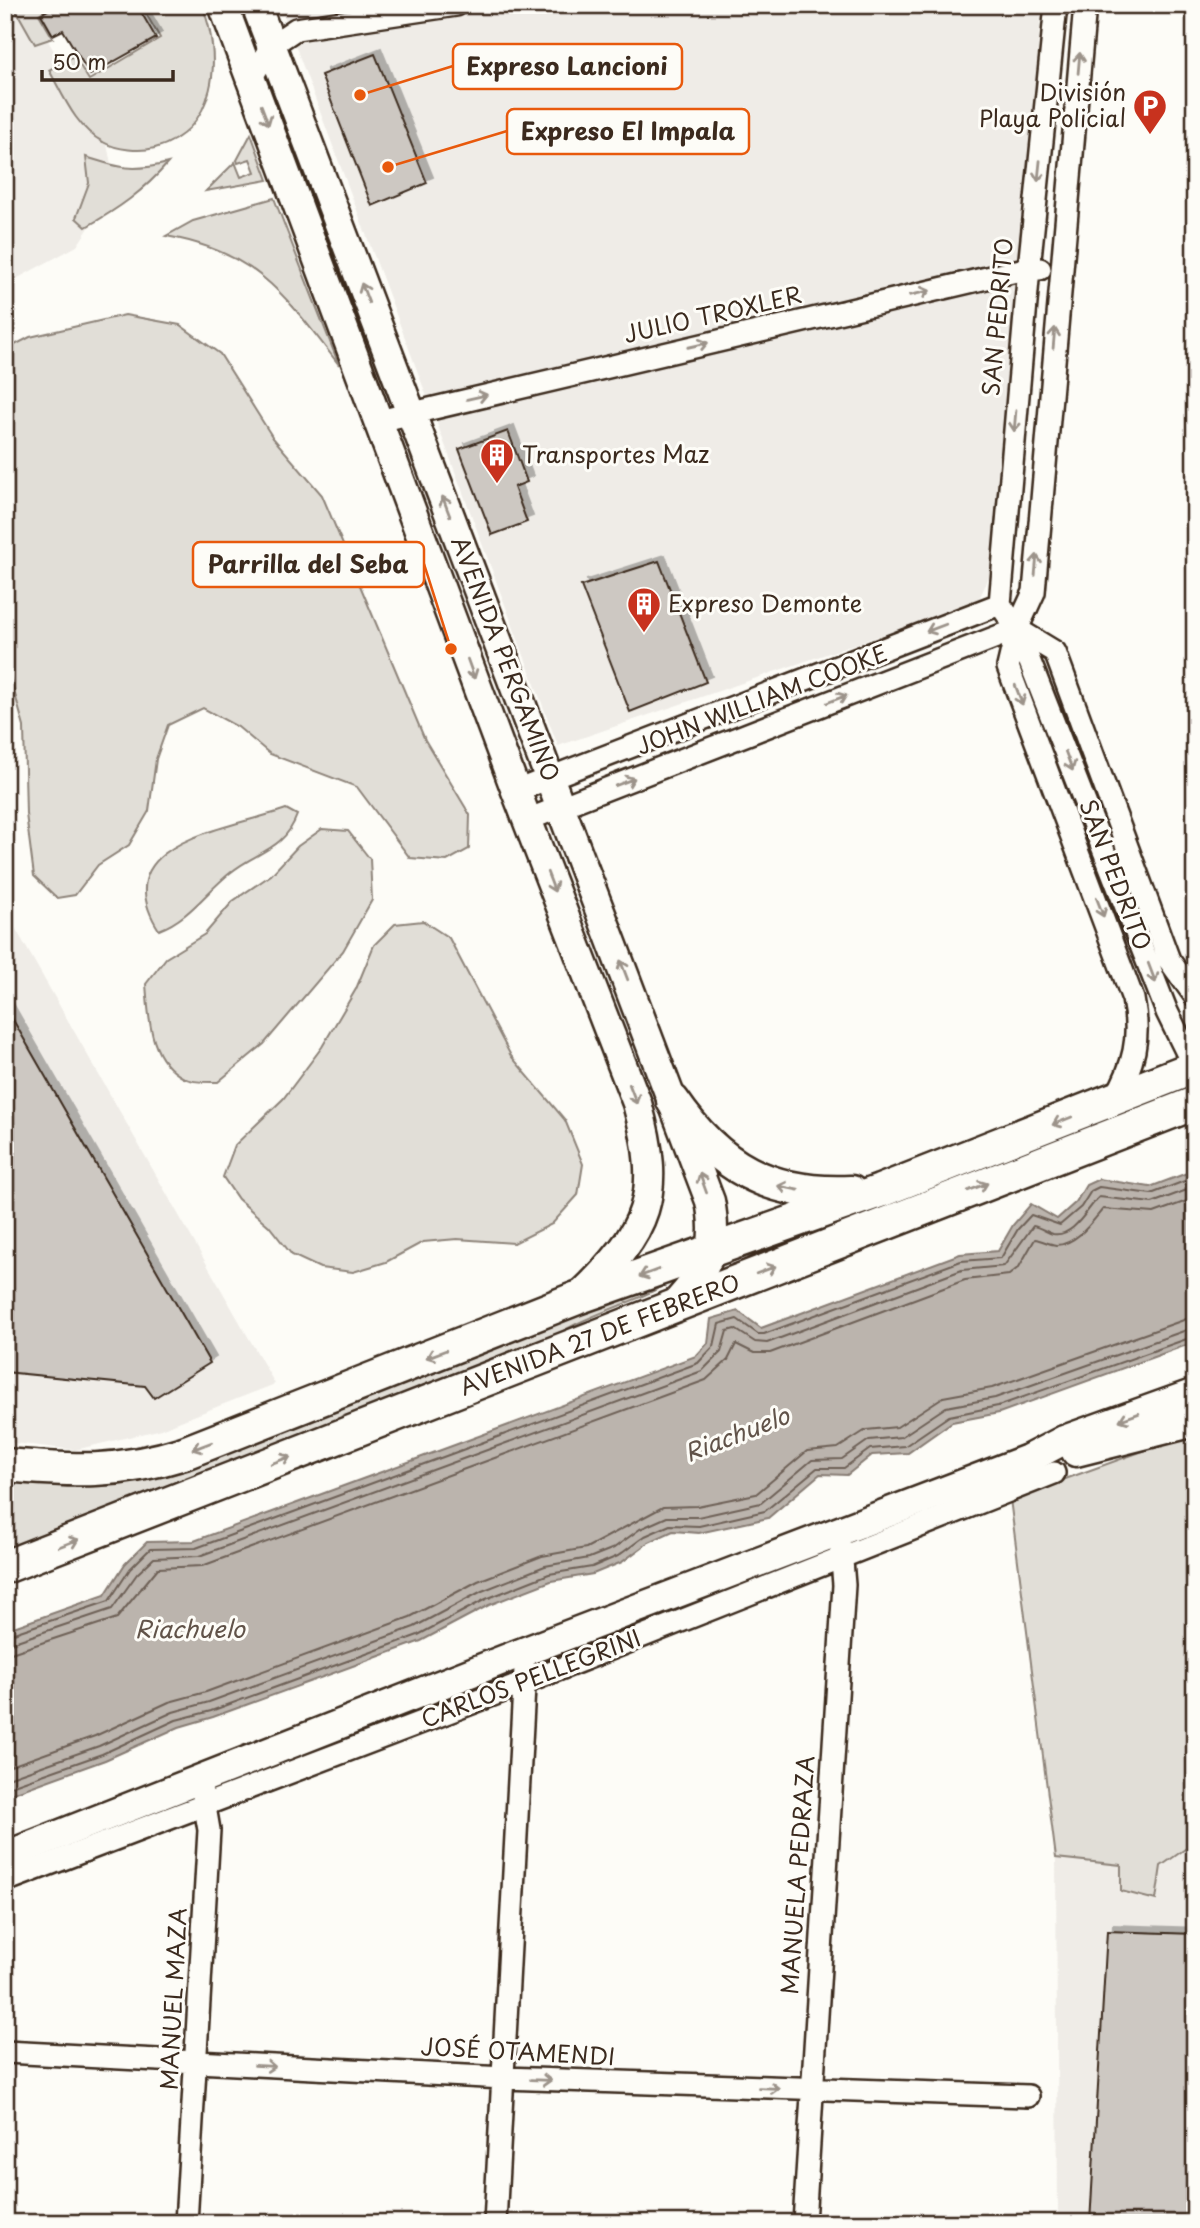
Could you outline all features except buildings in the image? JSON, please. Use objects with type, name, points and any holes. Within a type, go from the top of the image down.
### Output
[{"type":"main road","name":"AVENIDA PERGAMINO","points":[[223,5],[516,791],[637,1103],[649,1148],[647,1202],[639,1224],[614,1264],[578,1298]]},
{"type":"main road","name":"AVENIDA PERGAMINO","points":[[256,5],[710,1201],[714,1222],[713,1250]]},
{"type":"main road","name":"AVENIDA 27 DE FEBRERO","points":[[5,1465],[71,1472],[128,1468],[157,1461],[578,1298],[880,1191],[1194,1068]]},
{"type":"main road","points":[[673,1101],[692,1129],[716,1153],[745,1172],[777,1186],[810,1192],[880,1191]]},
{"type":"main road","name":"AVENIDA 27 DE FEBRERO","points":[[5,1567],[1195,1102]]},
{"type":"main road","points":[[673,1307],[694,1283],[713,1250]]},
{"type":"main road","name":"CARLOS PELLEGRINI","points":[[5,1856],[203,1793],[523,1653],[841,1545],[1064,1440],[1194,1395]]},
{"type":"main road","name":"CARLOS PELLEGRINI","points":[[1028,1459],[1099,1447],[1195,1422]]},
{"type":"street","points":[[251,78],[272,45],[296,29],[456,5]]},
{"type":"street","name":"SAN PEDRITO","points":[[1056,5],[1029,268],[1000,604],[1017,629],[1167,1012],[1194,1068]]},
{"type":"street","name":"SAN PEDRITO","points":[[1085,5],[1059,271],[1034,592],[1017,629],[1009,667],[1133,999],[1137,1044],[1131,1068],[1114,1100]]},
{"type":"street","name":"JULIO TROXLER","points":[[379,421],[1029,268],[1059,271]]},
{"type":"street","name":"JOHN WILLIAM COOKE","points":[[516,791],[1000,604]]},
{"type":"street","name":"SAN PEDRITO","points":[[1017,629],[1055,652],[1170,960],[1195,996]]},
{"type":"street","name":"JOHN WILLIAM COOKE","points":[[527,820],[1017,629]]},
{"type":"street","name":"CARLOS PELLEGRINI","points":[[5,1881],[203,1793],[527,1682],[841,1545],[1055,1473]]},
{"type":"street","name":"MANUELA PEDRAZA","points":[[804,2223],[841,1545]]},
{"type":"street","points":[[495,2223],[527,1682],[523,1653]]},
{"type":"street","name":"MANUEL MAZA","points":[[186,2223],[209,1830],[203,1793]]},
{"type":"street","name":"JOSÉ OTAMENDI","points":[[5,2052],[504,2078],[1028,2096]]},
{"type":"shaded area","points":[[5,5],[27,5],[106,140],[113,173],[96,217],[77,246],[5,285]]},
{"type":"shaded area","points":[[13,5],[53,5],[39,14],[53,38],[35,44]]},
{"type":"shaded area","points":[[141,5],[202,5],[209,26],[213,69],[210,90],[203,109],[191,126],[176,139],[155,148],[136,150],[109,145],[85,128],[71,110],[49,70],[74,56],[89,80],[160,38]]},
{"type":"shaded area","points":[[280,5],[1042,5],[991,573],[980,597],[958,609],[558,746]]},
{"type":"shaded area","points":[[251,134],[268,180],[206,191],[235,162],[241,177],[255,172],[250,159],[238,163],[237,160]]},
{"type":"shaded area","points":[[86,157],[126,168],[168,163],[130,199],[86,227],[76,218],[89,183]]},
{"type":"shaded area","points":[[274,198],[339,365],[285,298],[247,266],[224,253],[197,243],[166,236],[193,221]]},
{"type":"shaded area","points":[[125,315],[180,325],[220,354],[273,438],[322,495],[425,740],[470,815],[469,849],[447,861],[410,858],[357,787],[270,754],[238,727],[203,708],[168,725],[156,759],[149,811],[129,845],[98,865],[75,895],[57,898],[34,876],[26,814],[24,727],[5,658],[5,350],[30,337]]},
{"type":"shaded area","points":[[286,809],[297,815],[285,836],[230,873],[179,919],[159,930],[146,900],[147,876],[160,858],[181,844],[207,833]]},
{"type":"shaded area","points":[[322,829],[348,831],[370,859],[372,900],[343,951],[264,1044],[218,1082],[184,1078],[172,1070],[157,1050],[150,1024],[146,984],[166,958],[205,934],[233,901],[271,875],[298,846]]},
{"type":"shaded area","points":[[5,910],[275,1384],[158,1430],[75,1450],[5,1442]]},
{"type":"shaded area","points":[[423,921],[449,938],[511,1056],[565,1120],[583,1164],[578,1195],[552,1224],[514,1243],[457,1239],[423,1242],[386,1262],[353,1272],[320,1268],[292,1255],[269,1226],[238,1199],[223,1177],[235,1145],[283,1099],[322,1047],[356,989],[374,945],[395,924]]},
{"type":"shaded area","points":[[687,1269],[653,1291],[577,1323],[543,1345],[5,1551],[5,1474],[86,1481]]},
{"type":"shaded area","points":[[1190,1434],[1195,1451],[1195,1842],[1161,1866],[1156,1900],[1121,1891],[1121,1865],[1056,1858],[1010,1499]]},
{"type":"shaded area","points":[[1195,1844],[1195,2223],[1058,2223],[1056,1858],[1161,1866]]},
{"type":"water","name":"Riachuelo","points":[[1195,1170],[1195,1342],[999,1413],[952,1422],[908,1453],[872,1455],[847,1475],[820,1474],[768,1518],[699,1533],[673,1531],[649,1542],[622,1562],[593,1574],[551,1581],[489,1605],[421,1641],[179,1727],[105,1760],[5,1796],[5,1630],[105,1595],[125,1564],[147,1542],[194,1541],[696,1356],[708,1343],[711,1319],[738,1311],[761,1328],[960,1254],[998,1251],[1013,1225],[1031,1204],[1057,1219],[1076,1202],[1086,1185],[1099,1179],[1150,1187]]},
{"type":"place","name":"Expreso Lancioni","points":[[360,95]]},
{"type":"place","name":"División Playa Policial","points":[[1150,136]]},
{"type":"place","name":"Expreso El Impala","points":[[388,167]]},
{"type":"place","name":"Transportes Maz","points":[[497,485]]},
{"type":"place","name":"Expreso Demonte","points":[[644,634]]},
{"type":"place","name":"Parrilla del Seba","points":[[451,649]]}]
